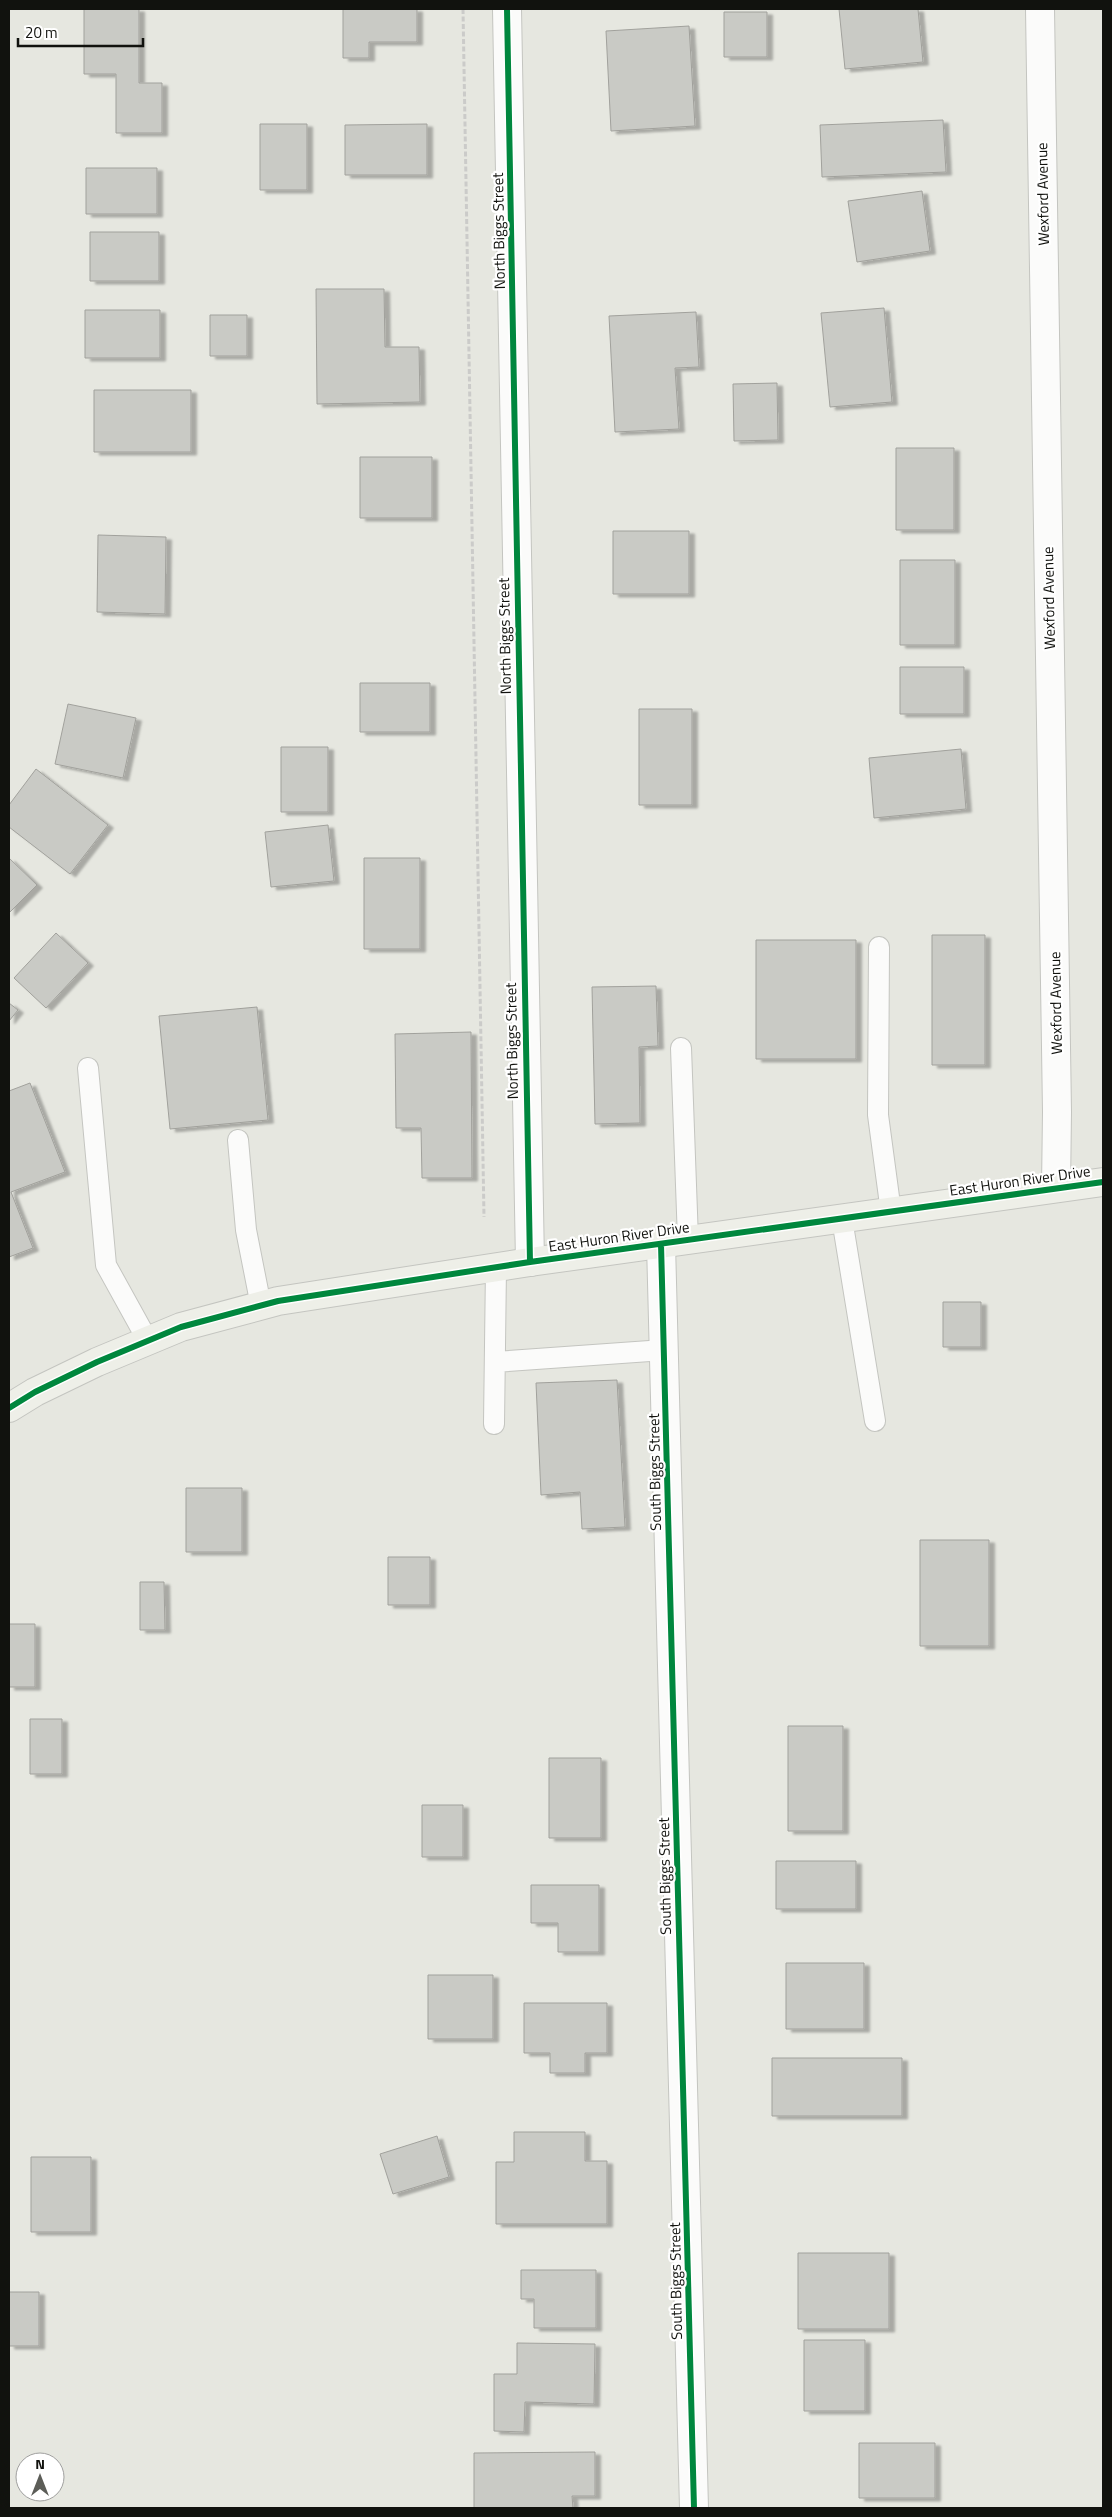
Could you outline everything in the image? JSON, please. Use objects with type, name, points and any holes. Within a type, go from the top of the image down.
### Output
[{"type":"main road","name":"East Huron River Drive","points":[[9,1408],[35,1392],[97,1362],[148,1341],[181,1328],[278,1301],[530,1262],[1103,1182]]},
{"type":"street","name":"North Biggs Street","points":[[507,9],[530,1262]]},
{"type":"street","name":"Wexford Avenue","points":[[1040,9],[1057,1082],[1056,1188]]},
{"type":"street","name":"South Biggs Street","points":[[661,1244],[694,2508]]},
{"type":"lane","points":[[879,947],[878,1115],[891,1212]]},
{"type":"lane","points":[[681,1048],[688,1240]]},
{"type":"lane","points":[[88,1068],[106,1266],[148,1341]]},
{"type":"lane","points":[[238,1140],[246,1230],[261,1306]]},
{"type":"lane","points":[[842,1219],[875,1421]]},
{"type":"lane","points":[[494,1424],[496,1267]]},
{"type":"lane","points":[[495,1362],[664,1350]]},
{"type":"path","points":[[463,9],[484,1218]]},
{"type":"building","points":[[84,9],[139,9],[139,83],[162,83],[162,133],[116,133],[116,74],[84,74]]},
{"type":"building","points":[[343,9],[417,9],[417,42],[369,42],[369,58],[343,58]]},
{"type":"building","points":[[839,9],[918,9],[923,62],[845,69]]},
{"type":"building","points":[[724,12],[767,12],[767,57],[724,57]]},
{"type":"building","points":[[689,26],[695,126],[611,131],[606,31]]},
{"type":"building","points":[[943,120],[946,172],[822,177],[820,125]]},
{"type":"building","points":[[260,124],[307,124],[307,190],[260,190]]},
{"type":"building","points":[[427,124],[427,175],[345,175],[345,125]]},
{"type":"building","points":[[86,168],[157,168],[157,214],[86,214]]},
{"type":"building","points":[[922,191],[930,251],[857,262],[848,201]]},
{"type":"building","points":[[90,232],[159,232],[159,281],[90,281]]},
{"type":"building","points":[[316,289],[384,289],[385,347],[419,347],[420,402],[317,404]]},
{"type":"building","points":[[884,308],[892,402],[830,407],[821,313]]},
{"type":"building","points":[[85,310],[160,310],[160,358],[85,358]]},
{"type":"building","points":[[696,312],[699,367],[675,368],[679,429],[615,432],[609,316]]},
{"type":"building","points":[[210,315],[247,315],[247,356],[210,356]]},
{"type":"building","points":[[777,383],[778,440],[734,441],[733,384]]},
{"type":"building","points":[[94,390],[191,390],[191,452],[94,452]]},
{"type":"building","points":[[896,448],[954,448],[954,530],[896,530]]},
{"type":"building","points":[[360,457],[432,457],[432,518],[360,518]]},
{"type":"building","points":[[613,531],[689,531],[689,594],[613,594]]},
{"type":"building","points":[[98,535],[166,537],[165,614],[97,612]]},
{"type":"building","points":[[900,560],[955,560],[955,645],[900,645]]},
{"type":"building","points":[[900,667],[964,667],[964,714],[900,714]]},
{"type":"building","points":[[360,683],[430,683],[430,732],[360,732]]},
{"type":"building","points":[[68,704],[136,718],[123,778],[55,764]]},
{"type":"building","points":[[639,709],[692,709],[692,805],[639,805]]},
{"type":"building","points":[[281,747],[328,747],[328,812],[281,812]]},
{"type":"building","points":[[961,749],[966,809],[874,818],[869,758]]},
{"type":"building","points":[[36,769],[108,825],[70,874],[9,827],[9,805]]},
{"type":"building","points":[[328,825],[334,881],[271,887],[265,832]]},
{"type":"building","points":[[9,858],[37,885],[9,913]]},
{"type":"building","points":[[364,858],[420,858],[420,949],[364,949]]},
{"type":"building","points":[[56,933],[88,963],[46,1008],[14,978]]},
{"type":"building","points":[[932,935],[985,935],[985,1065],[932,1065]]},
{"type":"building","points":[[756,940],[856,940],[856,1059],[756,1059]]},
{"type":"building","points":[[656,986],[658,1046],[639,1047],[640,1123],[595,1124],[592,987]]},
{"type":"building","points":[[9,1003],[18,1010],[9,1021]]},
{"type":"building","points":[[257,1007],[268,1120],[170,1129],[159,1016]]},
{"type":"building","points":[[471,1032],[472,1178],[422,1178],[421,1128],[396,1128],[395,1034]]},
{"type":"building","points":[[30,1083],[65,1172],[11,1192],[33,1248],[9,1257],[9,1091]]},
{"type":"building","points":[[943,1302],[981,1302],[981,1347],[943,1347]]},
{"type":"building","points":[[617,1380],[625,1527],[582,1529],[580,1492],[541,1495],[536,1383]]},
{"type":"building","points":[[186,1488],[242,1488],[242,1552],[186,1552]]},
{"type":"building","points":[[920,1540],[989,1540],[989,1646],[920,1646]]},
{"type":"building","points":[[388,1557],[430,1557],[430,1605],[388,1605]]},
{"type":"building","points":[[140,1582],[164,1582],[165,1630],[140,1630]]},
{"type":"building","points":[[9,1624],[35,1624],[35,1687],[9,1687]]},
{"type":"building","points":[[30,1719],[62,1719],[62,1774],[30,1774]]},
{"type":"building","points":[[788,1726],[843,1726],[843,1831],[788,1831]]},
{"type":"building","points":[[549,1758],[601,1758],[601,1838],[549,1838]]},
{"type":"building","points":[[422,1805],[463,1805],[463,1857],[422,1857]]},
{"type":"building","points":[[776,1861],[856,1861],[856,1909],[776,1909]]},
{"type":"building","points":[[531,1885],[599,1885],[599,1952],[558,1952],[558,1923],[531,1923]]},
{"type":"building","points":[[786,1963],[864,1963],[864,2029],[786,2029]]},
{"type":"building","points":[[428,1975],[493,1975],[493,2039],[428,2039]]},
{"type":"building","points":[[524,2003],[607,2003],[607,2053],[585,2053],[585,2073],[550,2073],[550,2053],[524,2053]]},
{"type":"building","points":[[772,2058],[902,2058],[902,2116],[772,2116]]},
{"type":"building","points":[[514,2132],[585,2132],[585,2161],[607,2161],[607,2224],[496,2224],[496,2162],[514,2162]]},
{"type":"building","points":[[437,2136],[449,2177],[393,2194],[380,2154]]},
{"type":"building","points":[[31,2157],[91,2157],[91,2232],[31,2232]]},
{"type":"building","points":[[798,2253],[889,2253],[889,2329],[798,2329]]},
{"type":"building","points":[[521,2270],[596,2270],[596,2328],[534,2328],[534,2299],[521,2299]]},
{"type":"building","points":[[9,2292],[39,2292],[39,2346],[9,2346]]},
{"type":"building","points":[[804,2340],[865,2340],[865,2411],[804,2411]]},
{"type":"building","points":[[517,2343],[595,2344],[594,2404],[525,2402],[524,2432],[494,2431],[494,2374],[517,2374]]},
{"type":"building","points":[[859,2443],[935,2443],[935,2498],[859,2498]]},
{"type":"building","points":[[595,2452],[595,2496],[572,2496],[573,2508],[474,2508],[474,2453]]},
{"type":"cycle path","points":[[507,9],[530,1262]]},
{"type":"cycle path","points":[[9,1408],[35,1392],[97,1362],[181,1327],[278,1301],[530,1262],[1103,1182]]},
{"type":"cycle path","points":[[661,1244],[694,2508]]}]
